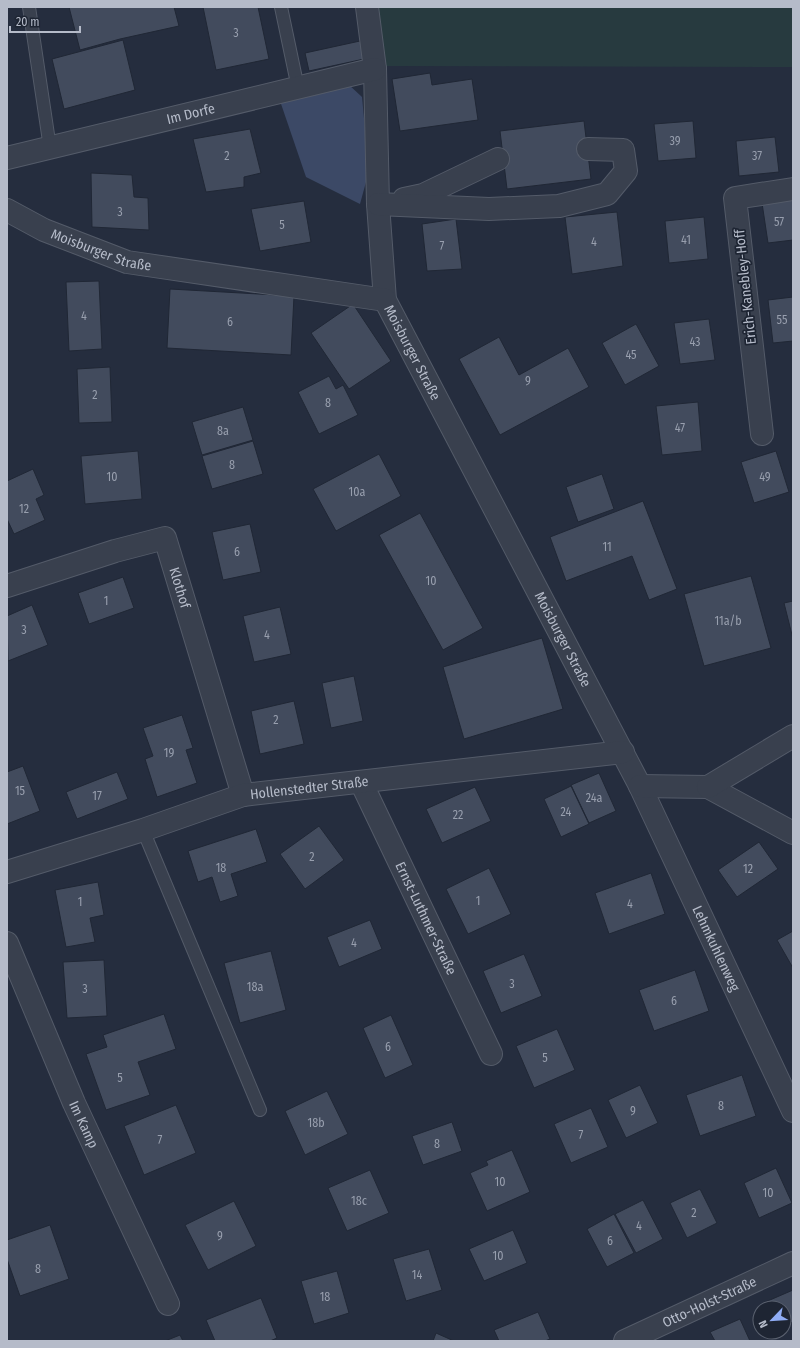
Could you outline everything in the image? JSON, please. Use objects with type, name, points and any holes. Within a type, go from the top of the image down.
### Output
[{"type":"street","points":[[367,7],[375,69],[378,204],[385,300]]},
{"type":"street","name":"Im Dorfe","points":[[7,158],[375,69]]},
{"type":"street","points":[[378,204],[489,209],[560,206],[607,194],[626,170],[623,150],[588,149]]},
{"type":"street","points":[[378,204],[423,195],[498,159]]},
{"type":"street","name":"Erich-Kanebley-Hoff","points":[[762,434],[735,198],[793,190]]},
{"type":"street","name":"Moisburger Straße","points":[[7,210],[44,230],[127,262],[385,300],[640,786]]},
{"type":"street","name":"Klothof","points":[[7,586],[115,551],[164,538],[243,796]]},
{"type":"street","points":[[708,787],[793,736]]},
{"type":"street","name":"Hollenstedter Straße","points":[[7,872],[143,830],[243,796],[623,752]]},
{"type":"street","name":"Ernst-Luthmer-Straße","points":[[361,782],[491,1054]]},
{"type":"street","points":[[640,786],[708,787],[793,832]]},
{"type":"street","name":"Lehmkuhlenweg","points":[[640,786],[793,1111]]},
{"type":"street","name":"Im Kamp","points":[[7,943],[74,1103],[168,1304]]},
{"type":"street","name":"Otto-Holst-Straße","points":[[626,1341],[793,1263]]},
{"type":"lane","points":[[29,7],[50,148]]},
{"type":"lane","points":[[281,7],[298,88]]},
{"type":"lane","points":[[143,830],[260,1110]]},
{"type":"green space","points":[[378,7],[793,7],[793,67],[385,66]]},
{"type":"water","points":[[348,84],[362,97],[369,171],[360,204],[306,177],[279,98]]},
{"type":"building","points":[[69,7],[174,7],[179,26],[120,39],[80,50]]},
{"type":"building","points":[[203,7],[258,7],[269,59],[216,70]]},
{"type":"building","points":[[123,40],[135,90],[64,109],[52,59]]},
{"type":"building","points":[[360,41],[364,59],[309,71],[305,53]]},
{"type":"building","points":[[430,73],[432,85],[472,79],[478,120],[400,131],[392,79]]},
{"type":"building","points":[[584,121],[591,179],[507,189],[500,131]]},
{"type":"building","points":[[693,121],[696,158],[658,161],[654,124]]},
{"type":"building","points":[[250,129],[261,173],[244,177],[244,187],[206,192],[193,139]]},
{"type":"building","points":[[775,137],[779,172],[739,176],[736,141]]},
{"type":"building","points":[[91,173],[132,175],[134,197],[148,198],[149,230],[92,227]]},
{"type":"building","points":[[793,199],[793,240],[768,243],[762,203]]},
{"type":"building","points":[[304,201],[311,242],[260,251],[251,209]]},
{"type":"building","points":[[617,212],[623,266],[572,274],[565,217]]},
{"type":"building","points":[[704,217],[708,259],[669,263],[665,221]]},
{"type":"building","points":[[456,219],[462,269],[427,271],[422,224]]},
{"type":"building","points":[[99,281],[102,349],[69,351],[66,282]]},
{"type":"building","points":[[170,289],[294,296],[291,355],[167,348]]},
{"type":"building","points":[[793,297],[793,341],[773,343],[768,300]]},
{"type":"building","points":[[353,304],[391,361],[349,389],[311,333]]},
{"type":"building","points":[[709,319],[715,360],[680,364],[674,323]]},
{"type":"building","points":[[636,324],[659,366],[625,385],[602,343]]},
{"type":"building","points":[[499,337],[519,375],[568,348],[589,387],[500,435],[459,359]]},
{"type":"building","points":[[110,367],[112,422],[79,423],[77,369]]},
{"type":"building","points":[[329,376],[336,389],[343,385],[358,415],[319,434],[298,392]]},
{"type":"building","points":[[698,402],[702,451],[662,455],[656,406]]},
{"type":"building","points":[[243,407],[253,440],[202,455],[192,422]]},
{"type":"building","points":[[253,441],[263,474],[212,489],[202,456]]},
{"type":"building","points":[[138,451],[142,499],[85,504],[81,456]]},
{"type":"building","points":[[776,451],[789,492],[754,503],[741,462]]},
{"type":"building","points":[[379,454],[401,496],[336,531],[313,489]]},
{"type":"building","points":[[33,469],[44,495],[36,499],[45,520],[14,534],[7,519],[7,481]]},
{"type":"building","points":[[602,474],[614,509],[578,522],[566,487]]},
{"type":"building","points":[[643,501],[677,589],[649,600],[632,556],[566,581],[550,537]]},
{"type":"building","points":[[420,513],[483,628],[443,650],[379,535]]},
{"type":"building","points":[[250,524],[261,572],[223,580],[212,532]]},
{"type":"building","points":[[751,576],[771,648],[704,666],[684,594]]},
{"type":"building","points":[[123,577],[134,608],[89,624],[78,593]]},
{"type":"building","points":[[793,601],[793,639],[784,603]]},
{"type":"building","points":[[32,605],[48,645],[8,661],[7,616]]},
{"type":"building","points":[[280,607],[291,654],[254,662],[243,616]]},
{"type":"building","points":[[542,638],[563,709],[464,739],[443,667]]},
{"type":"building","points":[[354,676],[363,721],[331,728],[322,683]]},
{"type":"building","points":[[294,701],[304,744],[260,754],[251,711]]},
{"type":"building","points":[[182,715],[193,748],[186,750],[197,783],[157,797],[145,759],[153,756],[143,728]]},
{"type":"building","points":[[23,766],[40,811],[7,824],[7,772]]},
{"type":"building","points":[[117,772],[128,799],[77,819],[66,792]]},
{"type":"building","points":[[599,773],[616,811],[589,823],[571,785]]},
{"type":"building","points":[[571,786],[589,824],[561,837],[544,799]]},
{"type":"building","points":[[475,787],[491,821],[442,843],[426,809]]},
{"type":"building","points":[[319,826],[344,860],[305,889],[280,854]]},
{"type":"building","points":[[256,829],[267,862],[231,874],[238,896],[220,902],[212,877],[198,882],[188,851]]},
{"type":"building","points":[[759,842],[778,869],[737,897],[718,870]]},
{"type":"building","points":[[489,868],[511,914],[468,934],[446,889]]},
{"type":"building","points":[[651,873],[665,914],[609,934],[595,893]]},
{"type":"building","points":[[98,882],[104,915],[90,918],[95,942],[66,947],[55,890]]},
{"type":"building","points":[[370,920],[382,949],[339,967],[327,937]]},
{"type":"building","points":[[793,931],[793,968],[777,940]]},
{"type":"building","points":[[271,951],[286,1010],[240,1023],[224,963]]},
{"type":"building","points":[[524,954],[542,996],[501,1013],[483,971]]},
{"type":"building","points":[[104,960],[107,1016],[67,1018],[63,962]]},
{"type":"building","points":[[695,970],[709,1011],[654,1031],[639,990]]},
{"type":"building","points":[[164,1014],[176,1049],[138,1062],[150,1095],[106,1110],[86,1054],[107,1047],[103,1035]]},
{"type":"building","points":[[391,1015],[413,1065],[385,1078],[363,1028]]},
{"type":"building","points":[[557,1029],[575,1070],[534,1088],[516,1046]]},
{"type":"building","points":[[742,1075],[756,1116],[700,1136],[686,1095]]},
{"type":"building","points":[[640,1085],[658,1123],[626,1138],[608,1100]]},
{"type":"building","points":[[327,1091],[348,1134],[305,1155],[285,1111]]},
{"type":"building","points":[[176,1105],[196,1153],[144,1175],[124,1126]]},
{"type":"building","points":[[591,1108],[608,1147],[571,1163],[554,1124]]},
{"type":"building","points":[[452,1122],[462,1151],[423,1165],[412,1136]]},
{"type":"building","points":[[512,1150],[530,1192],[487,1211],[470,1173],[488,1165],[486,1161]]},
{"type":"building","points":[[776,1168],[792,1203],[759,1218],[744,1183]]},
{"type":"building","points":[[370,1170],[389,1213],[347,1231],[328,1188]]},
{"type":"building","points":[[700,1189],[717,1223],[687,1238],[670,1203]]},
{"type":"building","points":[[643,1200],[663,1239],[636,1253],[615,1214]]},
{"type":"building","points":[[234,1201],[256,1246],[208,1270],[185,1225]]},
{"type":"building","points":[[614,1214],[634,1253],[607,1267],[587,1229]]},
{"type":"building","points":[[50,1225],[69,1279],[20,1296],[7,1259],[7,1240]]},
{"type":"building","points":[[513,1230],[527,1263],[484,1281],[469,1249]]},
{"type":"building","points":[[429,1249],[442,1290],[406,1301],[393,1259]]},
{"type":"building","points":[[337,1271],[349,1313],[314,1324],[301,1281]]},
{"type":"building","points":[[793,1290],[793,1322],[792,1300],[770,1300]]},
{"type":"building","points":[[261,1298],[277,1338],[270,1341],[215,1341],[206,1320]]},
{"type":"building","points":[[538,1312],[550,1339],[545,1341],[499,1341],[494,1330]]},
{"type":"building","points":[[740,1319],[750,1341],[715,1341],[710,1332]]},
{"type":"building","points":[[436,1333],[454,1341],[433,1341]]},
{"type":"building","points":[[180,1335],[183,1341],[165,1341]]}]
